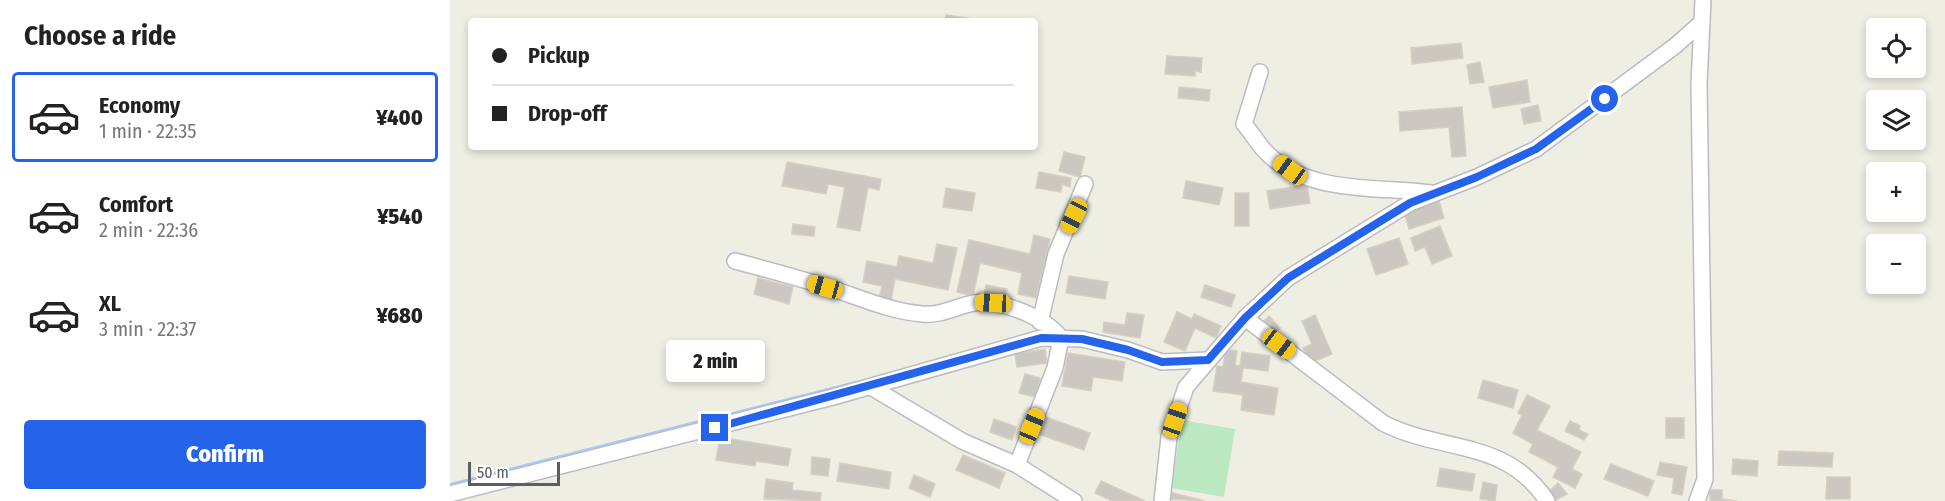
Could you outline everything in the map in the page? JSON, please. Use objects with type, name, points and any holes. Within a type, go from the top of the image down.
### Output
[{"type":"street","points":[[1697,501],[1705,479],[1699,84],[1703,0]]},
{"type":"street","points":[[1162,501],[1169,437],[1186,387],[1245,318],[1288,278],[1410,203],[1477,177],[1536,149],[1675,46],[1702,22]]},
{"type":"street","points":[[1260,72],[1244,124],[1265,151],[1290,170],[1333,185],[1434,194]]},
{"type":"street","points":[[1041,321],[1056,254],[1085,184]]},
{"type":"street","points":[[735,261],[879,305],[920,314],[932,315],[974,302],[984,302],[1022,312],[1055,329],[1061,338],[1055,368],[1017,465]]},
{"type":"street","points":[[1245,318],[1383,423],[1398,430],[1487,453],[1516,467],[1537,487],[1547,501]]},
{"type":"street","points":[[450,494],[871,387],[1041,338],[1082,339],[1128,350],[1162,362],[1208,360]]},
{"type":"street","points":[[871,387],[962,441],[1017,465],[1074,501]]},
{"type":"green space","points":[[1182,420],[1235,429],[1224,497],[1171,488]]},
{"type":"building","points":[[946,15],[966,18],[946,18]]},
{"type":"building","points":[[1461,43],[1463,58],[1412,64],[1411,48]]},
{"type":"building","points":[[1167,56],[1202,58],[1201,72],[1195,71],[1195,76],[1165,74]]},
{"type":"building","points":[[1480,62],[1484,82],[1470,84],[1467,65]]},
{"type":"building","points":[[1527,80],[1530,102],[1493,108],[1489,87]]},
{"type":"building","points":[[1179,87],[1210,90],[1209,101],[1178,98]]},
{"type":"building","points":[[1538,105],[1541,121],[1524,124],[1521,109]]},
{"type":"building","points":[[1462,107],[1466,156],[1452,157],[1449,127],[1400,131],[1399,112]]},
{"type":"building","points":[[1064,152],[1085,157],[1080,177],[1059,171]]},
{"type":"building","points":[[787,162],[881,179],[879,190],[868,187],[860,231],[837,227],[845,187],[828,184],[826,194],[782,186]]},
{"type":"building","points":[[1039,172],[1071,178],[1070,187],[1062,184],[1061,192],[1036,188]]},
{"type":"building","points":[[1186,181],[1223,188],[1219,205],[1183,198]]},
{"type":"building","points":[[1307,185],[1310,203],[1270,209],[1267,191]]},
{"type":"building","points":[[946,188],[975,193],[972,211],[943,207]]},
{"type":"building","points":[[1235,193],[1249,193],[1249,226],[1235,226]]},
{"type":"building","points":[[1439,201],[1444,218],[1409,229],[1404,212]]},
{"type":"building","points":[[793,224],[815,227],[814,236],[792,234]]},
{"type":"building","points":[[1440,226],[1452,256],[1432,264],[1425,247],[1415,251],[1411,238]]},
{"type":"building","points":[[1034,235],[1050,239],[1036,298],[1018,294],[1022,273],[980,263],[973,296],[957,292],[969,240],[1030,254]]},
{"type":"building","points":[[1399,238],[1408,264],[1376,275],[1367,249]]},
{"type":"building","points":[[937,244],[957,248],[948,290],[895,279],[891,301],[879,299],[882,286],[863,282],[867,261],[897,267],[899,256],[933,263]]},
{"type":"building","points":[[1069,276],[1108,282],[1105,299],[1066,293]]},
{"type":"building","points":[[758,278],[793,287],[789,304],[754,294]]},
{"type":"building","points":[[986,285],[1007,289],[1005,301],[984,297]]},
{"type":"building","points":[[1205,285],[1235,295],[1231,307],[1201,297]]},
{"type":"building","points":[[1177,312],[1192,319],[1194,314],[1221,326],[1216,338],[1195,328],[1185,351],[1164,342]]},
{"type":"building","points":[[1127,313],[1144,315],[1140,338],[1103,332],[1104,322],[1125,325]]},
{"type":"building","points":[[1315,315],[1332,354],[1310,363],[1303,348],[1312,344],[1302,321]]},
{"type":"building","points":[[1269,316],[1280,328],[1274,334],[1263,322]]},
{"type":"building","points":[[1045,349],[1047,363],[1017,367],[1015,354]]},
{"type":"building","points":[[1226,349],[1237,351],[1235,365],[1240,366],[1242,352],[1270,356],[1268,371],[1243,368],[1241,382],[1278,388],[1274,415],[1241,410],[1243,395],[1213,391],[1217,366],[1223,367]]},
{"type":"building","points":[[1068,353],[1125,362],[1122,381],[1093,377],[1091,391],[1062,386]]},
{"type":"building","points":[[1025,374],[1040,378],[1035,397],[1019,393]]},
{"type":"building","points":[[1483,380],[1518,390],[1513,408],[1478,398]]},
{"type":"building","points":[[1527,395],[1550,406],[1537,430],[1581,452],[1572,469],[1582,474],[1575,488],[1553,477],[1558,467],[1529,452],[1533,444],[1513,433],[1522,415],[1518,413]]},
{"type":"building","points":[[1043,416],[1090,433],[1084,450],[1036,433]]},
{"type":"building","points":[[1666,418],[1684,418],[1684,438],[1666,438]]},
{"type":"building","points":[[994,419],[1016,427],[1012,440],[990,432]]},
{"type":"building","points":[[1570,421],[1580,426],[1579,430],[1588,434],[1584,440],[1565,431]]},
{"type":"building","points":[[720,437],[791,449],[788,466],[756,461],[755,466],[716,460]]},
{"type":"building","points":[[1779,451],[1833,453],[1832,467],[1778,465]]},
{"type":"building","points":[[963,455],[1005,473],[999,488],[956,470]]},
{"type":"building","points":[[812,457],[830,459],[828,476],[811,474]]},
{"type":"building","points":[[1733,459],[1758,461],[1757,476],[1732,474]]},
{"type":"building","points":[[1660,462],[1687,467],[1682,495],[1672,493],[1674,478],[1657,475]]},
{"type":"building","points":[[840,463],[891,472],[889,489],[837,481]]},
{"type":"building","points":[[1611,464],[1654,481],[1648,496],[1604,479]]},
{"type":"building","points":[[1440,468],[1475,474],[1472,491],[1437,486]]},
{"type":"building","points":[[914,475],[935,484],[930,497],[909,488]]},
{"type":"building","points":[[1827,477],[1850,477],[1850,499],[1826,499]]},
{"type":"building","points":[[766,479],[793,483],[792,490],[821,493],[820,501],[764,499]]},
{"type":"building","points":[[1101,481],[1145,501],[1112,501],[1095,493]]},
{"type":"building","points":[[1483,482],[1497,485],[1495,501],[1480,499]]},
{"type":"building","points":[[1558,483],[1567,494],[1554,501],[1547,493]]},
{"type":"building","points":[[1710,490],[1722,490],[1722,499],[1737,501],[1710,501]]},
{"type":"building","points":[[1169,492],[1205,501],[1168,499]]},
{"type":"waterway","points":[[721,417],[856,383]]},
{"type":"waterway","points":[[450,485],[703,421]]},
{"type":"route","points":[[715,428],[833,398],[1041,338],[1082,339],[1128,350],[1162,362],[1208,360],[1245,318],[1288,278],[1410,203],[1477,177],[1536,149],[1605,99]]}]
